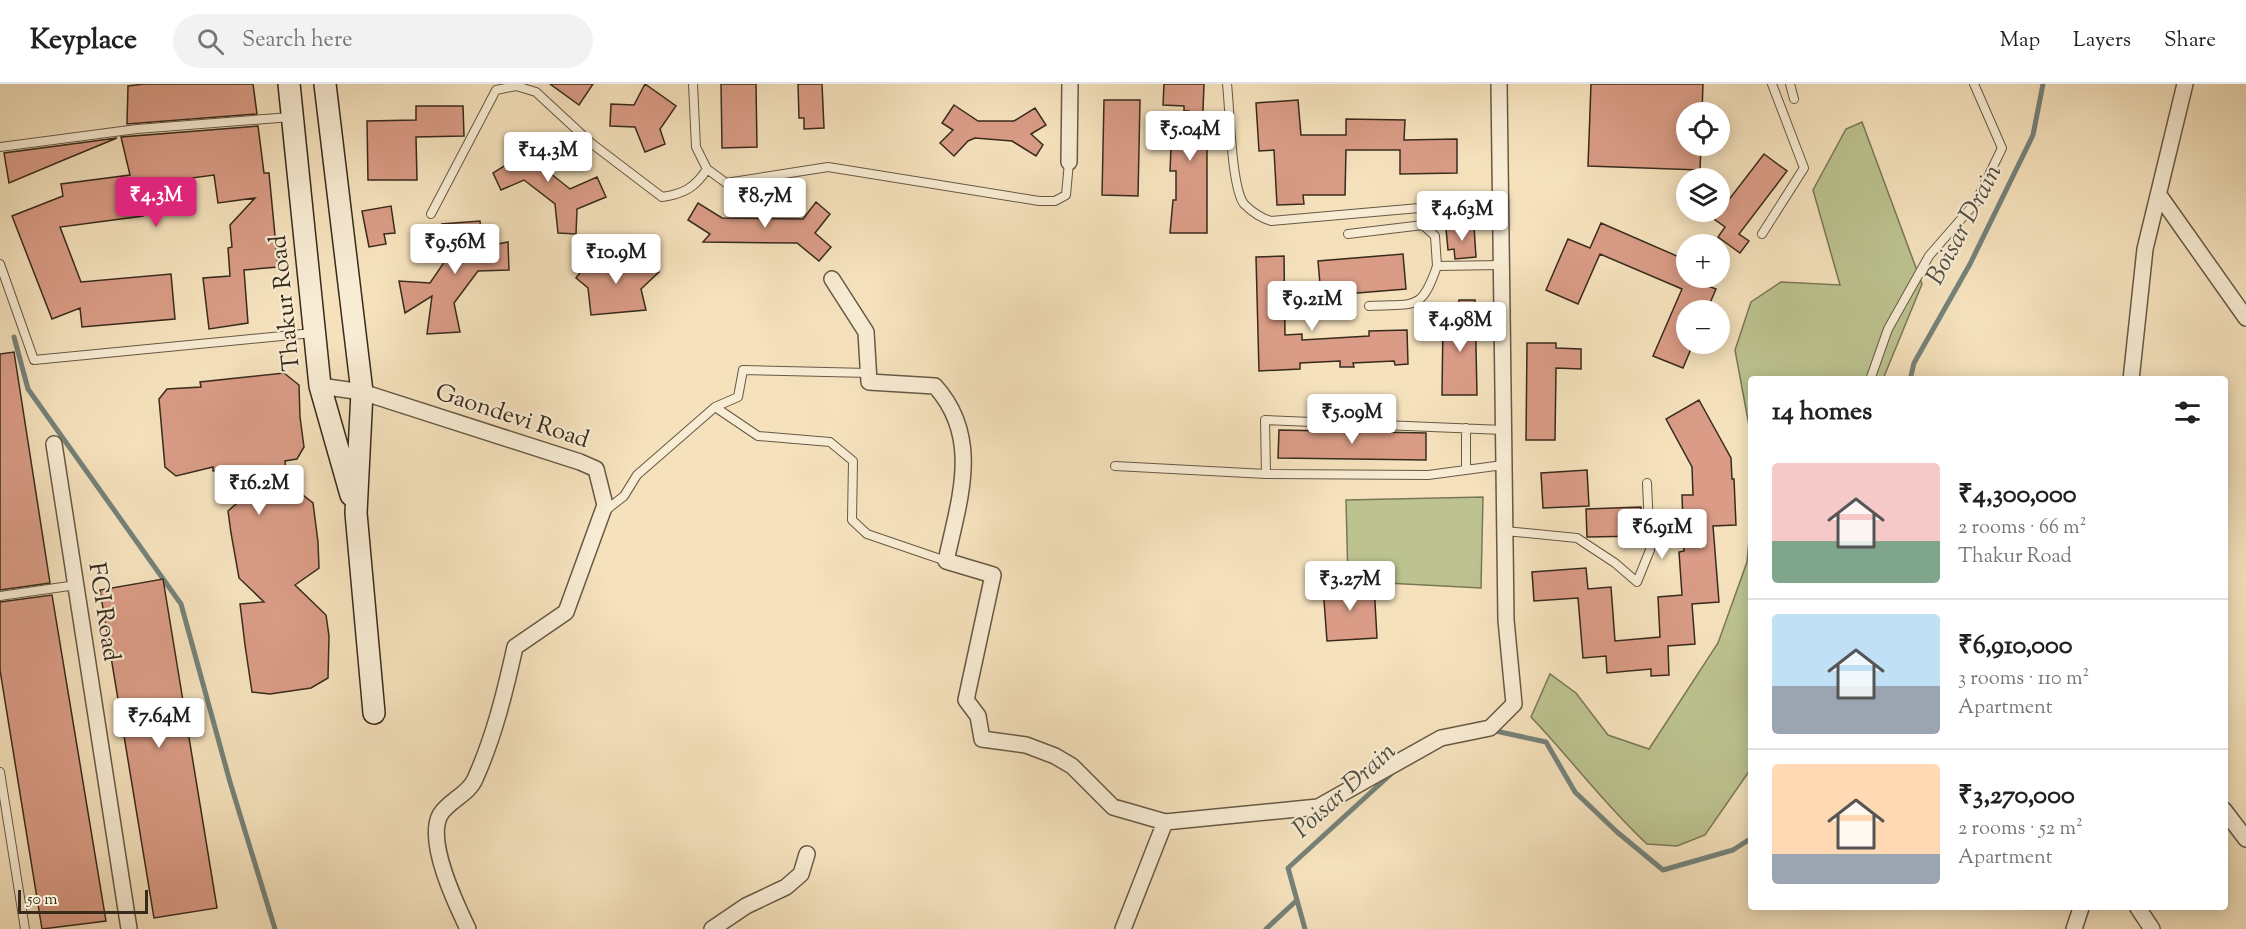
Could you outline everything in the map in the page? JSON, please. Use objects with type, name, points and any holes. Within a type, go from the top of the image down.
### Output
[{"type":"street","name":"Thakur Road","points":[[289,84],[320,386],[356,513]]},
{"type":"street","name":"Thakur Road","points":[[325,84],[362,392],[356,513],[374,712]]},
{"type":"street","points":[[1069,162],[1070,84]]},
{"type":"street","points":[[831,279],[866,332],[869,382],[935,386],[948,400],[961,435],[965,457],[963,483],[946,561],[993,575],[966,700],[978,716],[982,739],[1026,745],[1055,756],[1072,766],[1113,807],[1165,822],[1318,807],[1441,738],[1490,728],[1514,704],[1506,620],[1499,84]]},
{"type":"street","points":[[2131,376],[2145,249],[2186,84]]},
{"type":"street","points":[[2159,195],[2246,318]]},
{"type":"street","points":[[320,386],[362,392]]},
{"type":"street","name":"Gaondevi Road","points":[[362,392],[596,469],[604,490],[605,505],[566,612],[515,647],[499,716],[474,782],[441,814],[437,828],[441,860],[455,901],[468,929]]},
{"type":"street","name":"FCI Road","points":[[54,444],[129,929]]},
{"type":"street","points":[[2228,815],[2246,839]]},
{"type":"street","points":[[1123,929],[1165,822]]},
{"type":"street","points":[[712,929],[746,906],[786,887],[801,874],[807,854]]},
{"type":"street","points":[[2074,929],[2080,910]]},
{"type":"street","points":[[2139,910],[2152,929]]},
{"type":"lane","points":[[693,84],[696,147],[707,169],[726,183],[828,167],[1039,201],[1055,201],[1066,195],[1069,162]]},
{"type":"lane","points":[[1227,84],[1236,185],[1243,203],[1261,218],[1272,221],[1500,201]]},
{"type":"lane","points":[[1762,234],[1804,168],[1772,84]]},
{"type":"lane","points":[[1790,84],[1794,99]]},
{"type":"lane","points":[[1871,376],[1888,329],[1929,256],[1976,202],[2002,148],[1974,84]]},
{"type":"lane","points":[[431,214],[496,90],[516,86],[536,92],[591,143],[662,197],[681,195],[699,182],[707,169]]},
{"type":"lane","points":[[0,147],[136,129],[292,117]]},
{"type":"lane","points":[[1348,234],[1423,225],[1435,236],[1437,266],[1428,292],[1417,302],[1369,306]]},
{"type":"lane","points":[[0,264],[34,360],[314,333]]},
{"type":"lane","points":[[1437,266],[1501,265]]},
{"type":"lane","points":[[602,513],[624,496],[637,475],[715,407],[738,397],[743,370],[869,373]]},
{"type":"lane","points":[[715,407],[758,436],[830,442],[853,461],[852,520],[867,534],[946,561]]},
{"type":"lane","points":[[1266,474],[1265,420],[1503,430]]},
{"type":"lane","points":[[1466,428],[1466,470]]},
{"type":"lane","points":[[1115,466],[1266,474],[1428,475],[1503,465]]},
{"type":"lane","points":[[1505,531],[1576,538],[1615,563],[1637,582],[1650,550],[1647,483]]},
{"type":"lane","points":[[0,596],[76,585]]},
{"type":"lane","points":[[0,772],[25,929]]},
{"type":"green space","points":[[1862,122],[1922,284],[1884,376],[1748,376],[1748,420],[1735,350],[1751,302],[1781,282],[1840,285],[1813,190],[1846,129]]},
{"type":"green space","points":[[1483,497],[1481,588],[1348,581],[1346,500]]},
{"type":"green space","points":[[1748,551],[1748,773],[1705,835],[1677,846],[1647,844],[1617,814],[1531,717],[1550,674],[1576,693],[1608,735],[1649,749],[1718,643],[1747,562]]},
{"type":"building","points":[[253,84],[257,114],[127,124],[128,86]]},
{"type":"building","points":[[550,84],[593,84],[579,105]]},
{"type":"building","points":[[645,84],[676,106],[660,129],[665,144],[645,152],[635,127],[610,126],[611,104],[634,105]]},
{"type":"building","points":[[721,84],[756,84],[757,147],[722,148]]},
{"type":"building","points":[[798,84],[822,84],[824,128],[804,129],[804,118],[799,118]]},
{"type":"building","points":[[1164,84],[1204,84],[1202,137],[1207,137],[1207,233],[1170,233],[1173,200],[1176,200],[1176,171],[1170,171],[1171,148],[1189,147],[1189,111],[1184,111],[1184,106],[1163,105]]},
{"type":"building","points":[[1591,84],[1703,84],[1702,102],[1676,102],[1676,156],[1701,156],[1700,168],[1588,166]]},
{"type":"building","points":[[1104,100],[1140,100],[1138,196],[1102,195]]},
{"type":"building","points":[[1298,100],[1301,135],[1346,135],[1346,119],[1405,120],[1404,140],[1457,139],[1457,173],[1400,174],[1400,150],[1346,150],[1345,195],[1303,195],[1304,204],[1277,205],[1274,150],[1259,151],[1256,103]]},
{"type":"building","points":[[954,105],[978,121],[1014,121],[1035,108],[1046,125],[1031,134],[1043,145],[1036,156],[1012,141],[975,138],[968,141],[954,156],[940,143],[953,130],[942,123]]},
{"type":"building","points":[[416,106],[463,106],[464,136],[416,137],[417,180],[368,180],[367,121],[416,120]]},
{"type":"building","points":[[258,126],[264,173],[269,173],[278,267],[244,270],[248,323],[209,329],[203,278],[230,276],[228,248],[232,247],[230,225],[255,198],[218,203],[214,175],[139,185],[143,216],[60,227],[81,282],[171,274],[175,319],[82,327],[80,308],[52,319],[12,216],[63,196],[61,184],[130,175],[121,137]]},
{"type":"building","points":[[520,135],[544,137],[540,165],[570,189],[597,177],[606,197],[577,209],[576,234],[558,233],[555,204],[524,180],[501,190],[493,173],[514,160]]},
{"type":"building","points":[[117,138],[66,159],[9,183],[4,153]]},
{"type":"building","points":[[1764,154],[1787,171],[1739,234],[1749,241],[1740,253],[1730,246],[1730,234],[1720,234],[1725,227],[1718,222],[1730,222],[1730,198]]},
{"type":"building","points":[[816,202],[830,214],[815,233],[831,247],[819,261],[797,243],[703,242],[710,234],[688,220],[698,203],[722,218],[803,219]]},
{"type":"building","points":[[391,206],[395,233],[384,234],[386,244],[369,247],[362,211]]},
{"type":"building","points":[[480,221],[482,247],[508,242],[509,270],[478,271],[454,303],[460,332],[427,334],[432,296],[405,313],[399,281],[430,283],[454,248],[442,224]]},
{"type":"building","points":[[1601,223],[1676,256],[1676,286],[1600,254],[1578,304],[1546,290],[1568,239],[1590,248]]},
{"type":"building","points":[[1474,227],[1476,257],[1455,259],[1454,249],[1448,250],[1446,229]]},
{"type":"building","points":[[635,253],[659,272],[641,289],[646,310],[591,315],[588,288],[576,278],[595,254],[620,271]]},
{"type":"building","points":[[1403,254],[1406,289],[1321,296],[1318,261]]},
{"type":"building","points":[[1284,256],[1285,335],[1302,334],[1302,340],[1369,336],[1369,331],[1407,330],[1408,364],[1395,365],[1394,361],[1353,363],[1354,367],[1340,367],[1340,361],[1300,363],[1300,369],[1259,371],[1256,257]]},
{"type":"building","points":[[1680,288],[1716,289],[1711,300],[1677,300],[1682,289]]},
{"type":"building","points":[[1459,300],[1475,300],[1477,395],[1442,395],[1443,320],[1459,320]]},
{"type":"building","points":[[1676,303],[1676,354],[1689,354],[1683,368],[1653,356]]},
{"type":"building","points":[[1527,343],[1556,343],[1556,348],[1581,349],[1581,369],[1556,368],[1555,440],[1526,440]]},
{"type":"building","points":[[14,352],[50,583],[0,590],[0,354]]},
{"type":"building","points":[[284,373],[299,385],[304,447],[297,459],[285,461],[288,493],[299,492],[313,503],[318,542],[319,568],[295,585],[326,615],[329,636],[328,678],[311,688],[270,694],[252,692],[245,645],[240,604],[264,602],[239,578],[228,511],[245,496],[240,468],[213,471],[213,467],[176,476],[165,467],[159,399],[167,389],[201,387],[200,382]]},
{"type":"building","points":[[1699,400],[1731,458],[1732,479],[1734,479],[1736,525],[1713,526],[1719,602],[1692,604],[1695,644],[1668,646],[1669,675],[1651,676],[1651,669],[1607,673],[1606,656],[1583,658],[1578,598],[1534,601],[1532,572],[1586,568],[1588,589],[1611,587],[1615,641],[1660,637],[1658,597],[1682,595],[1679,552],[1684,551],[1682,495],[1693,495],[1692,467],[1666,419]]},
{"type":"building","points":[[1279,430],[1426,433],[1426,460],[1278,458]]},
{"type":"building","points":[[1587,470],[1589,506],[1543,508],[1541,473]]},
{"type":"building","points":[[1641,507],[1642,536],[1587,537],[1586,509]]},
{"type":"building","points":[[163,579],[217,908],[154,918],[100,590]]},
{"type":"building","points":[[1374,584],[1377,638],[1327,641],[1323,587]]},
{"type":"building","points":[[52,595],[106,921],[42,929],[0,670],[0,602]]},
{"type":"waterway","name":"Boisar Drain","points":[[1911,376],[1914,363],[1970,264],[2033,135],[2043,84]]},
{"type":"waterway","points":[[14,337],[28,389],[181,604],[230,782],[275,929]]},
{"type":"waterway","name":"Boisar Drain","points":[[1491,730],[1546,742],[1575,792],[1617,832],[1663,870],[1733,850],[1748,840]]},
{"type":"waterway","name":"Poisar Drain","points":[[1305,929],[1288,868],[1391,774]]},
{"type":"waterway","points":[[1266,929],[1296,901]]}]
